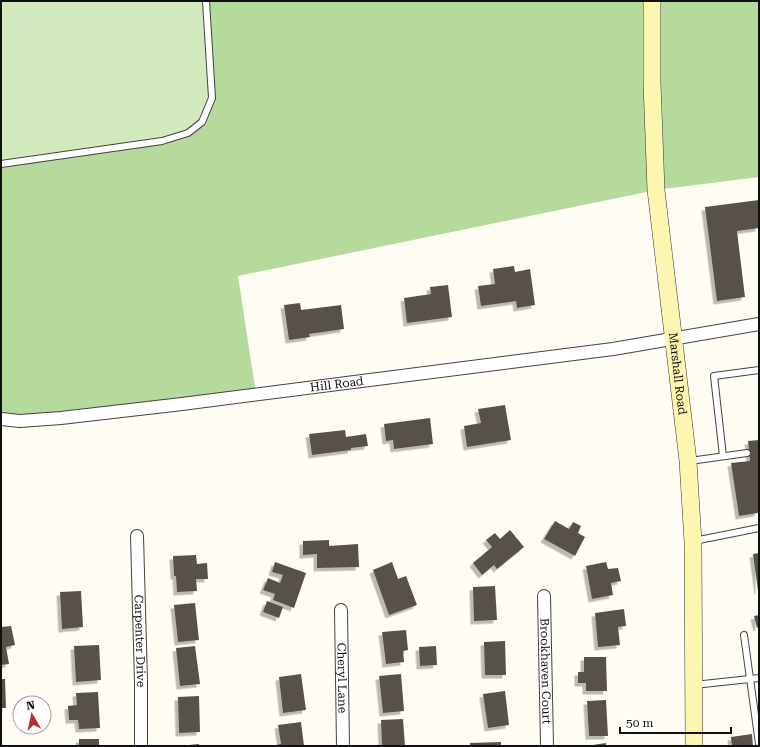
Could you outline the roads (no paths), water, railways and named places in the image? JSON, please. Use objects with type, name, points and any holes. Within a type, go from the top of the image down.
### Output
[{"type":"main road","name":"Marshall Road","points":[[652,1],[652,83],[656,190],[688,461],[693,542],[694,746]]},
{"type":"street","name":"Hill Road","points":[[1,419],[20,421],[60,418],[182,404],[673,340],[759,324]]},
{"type":"street","name":"Carpenter Drive","points":[[137,536],[141,682],[141,746]]},
{"type":"street","name":"Brookhaven Court","points":[[544,596],[547,746]]},
{"type":"street","name":"Cheryl Lane","points":[[341,610],[343,746]]},
{"type":"lane","points":[[1,164],[162,141],[188,133],[202,122],[212,98],[206,1]]},
{"type":"lane","points":[[723,456],[714,376],[759,370]]},
{"type":"lane","points":[[688,461],[748,453]]},
{"type":"lane","points":[[693,542],[759,528]]},
{"type":"lane","points":[[744,635],[759,744]]},
{"type":"lane","points":[[694,685],[759,678]]}]
